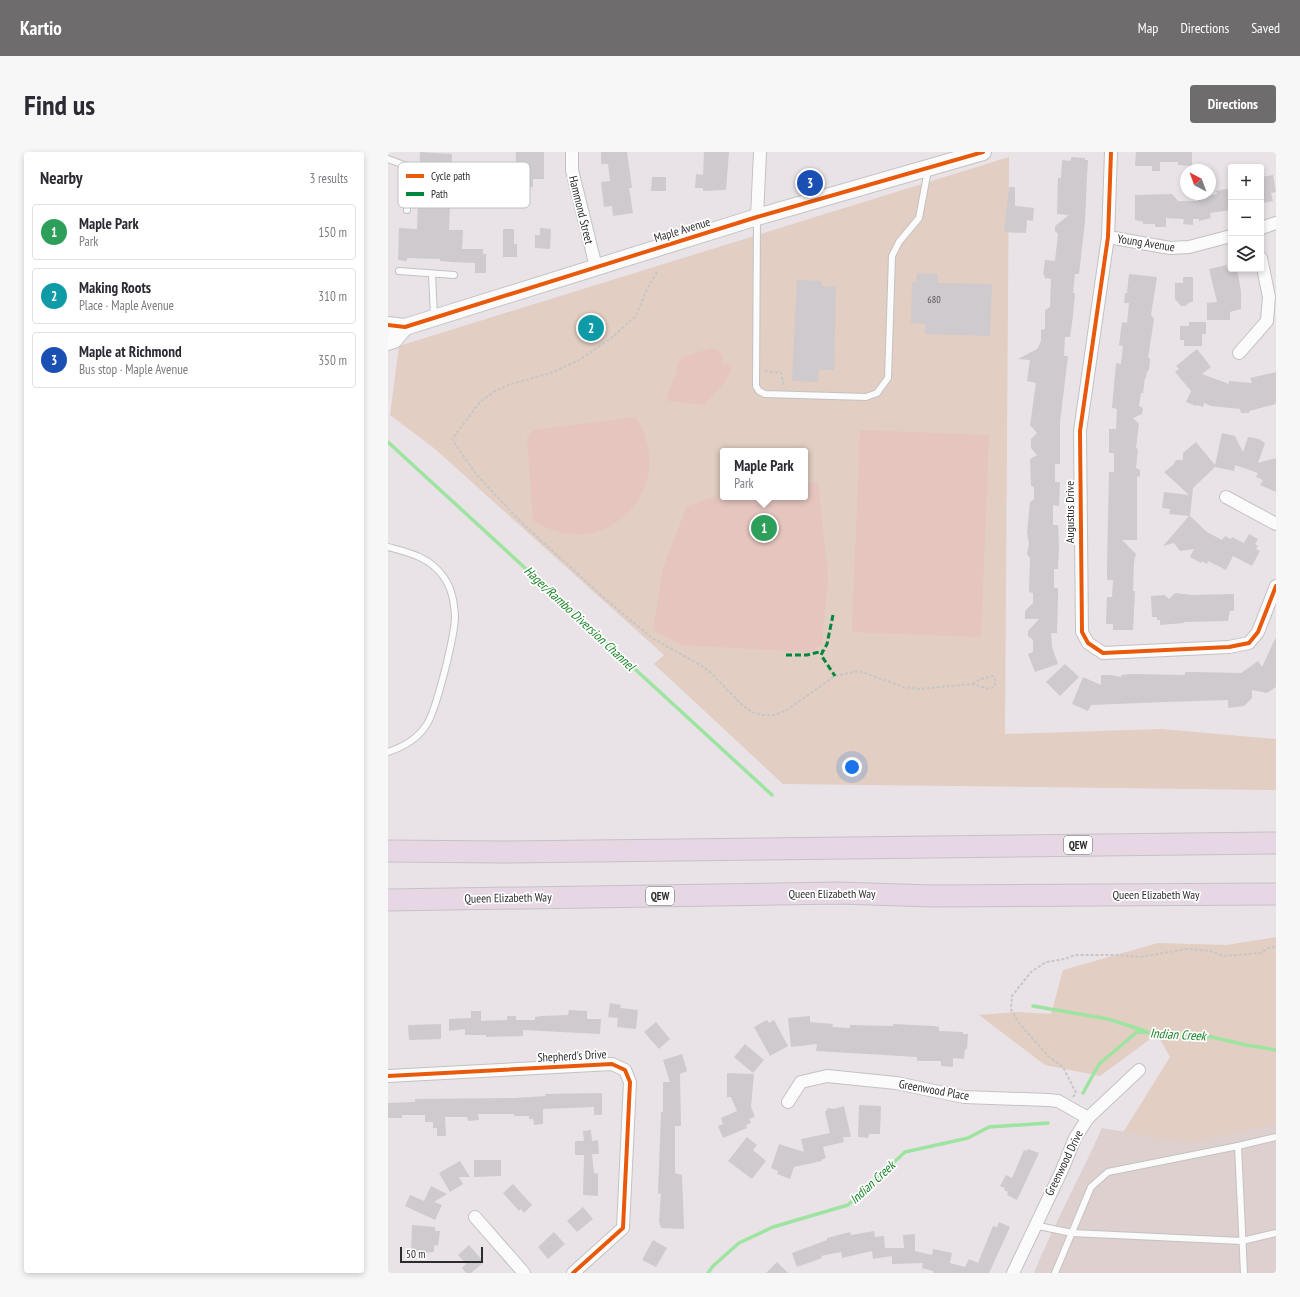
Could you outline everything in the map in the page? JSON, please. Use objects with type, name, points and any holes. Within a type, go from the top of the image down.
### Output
[{"type":"highway","name":"QEW","points":[[388,851],[501,852],[1276,843]]},
{"type":"highway","name":"Queen Elizabeth Way","points":[[388,900],[838,893],[932,896],[1276,894]]},
{"type":"highway","points":[[1230,895],[1276,906]]},
{"type":"main road","name":"Maple Avenue","points":[[388,324],[405,327],[757,217],[983,152]]},
{"type":"main road","name":"Maple Avenue","points":[[388,342],[394,340],[405,327]]},
{"type":"street","name":"Hammond Street","points":[[572,152],[572,170],[596,267]]},
{"type":"street","points":[[757,217],[760,152]]},
{"type":"street","name":"Augustus Drive","points":[[1111,152],[1108,237],[1080,431],[1080,608],[1082,632],[1088,643],[1103,653],[1229,647],[1249,643],[1258,632],[1276,586]]},
{"type":"street","points":[[1264,227],[1276,223]]},
{"type":"street","name":"Young Avenue","points":[[1108,237],[1170,248],[1189,247],[1228,237]]},
{"type":"street","points":[[1239,353],[1267,321],[1269,297],[1264,272]]},
{"type":"street","points":[[1226,497],[1276,524]]},
{"type":"street","name":"Shepherd's Drive","points":[[388,1076],[612,1064],[625,1070],[630,1082],[623,1228],[573,1273]]},
{"type":"street","name":"Greenwood Drive","points":[[1012,1273],[1062,1170],[1075,1138],[1088,1118],[1139,1070]]},
{"type":"street","name":"Greenwood Place","points":[[788,1102],[801,1082],[827,1076],[896,1083],[964,1097],[1058,1101],[1088,1118]]},
{"type":"street","points":[[475,1217],[524,1273]]},
{"type":"lane","points":[[388,159],[398,163]]},
{"type":"lane","points":[[757,217],[758,370],[756,386],[759,391],[765,394],[785,395],[866,396],[877,393],[888,378],[892,256],[899,242],[919,218],[928,168]]},
{"type":"lane","points":[[399,271],[454,275]]},
{"type":"lane","points":[[432,274],[434,318]]},
{"type":"lane","points":[[388,547],[418,556],[438,570],[450,588],[454,599],[455,618],[452,637],[431,719],[413,740],[403,747],[388,752]]},
{"type":"lane","points":[[1056,1273],[1091,1187],[1108,1172],[1276,1137]]},
{"type":"lane","points":[[1238,1146],[1244,1273]]},
{"type":"lane","points":[[1034,1225],[1072,1233],[1242,1241],[1276,1234]]},
{"type":"path","points":[[657,272],[647,289],[636,316],[610,339],[578,360],[551,373],[511,384],[495,391],[480,402],[452,440],[476,474],[520,521],[609,602],[652,638],[702,666],[712,674],[740,704],[752,712],[763,715],[775,715],[787,710],[835,676],[859,671],[904,687],[919,689],[972,684],[989,676],[993,676],[996,682],[994,687],[989,689],[972,684]]},
{"type":"path","points":[[758,370],[781,373],[785,395]]},
{"type":"path","points":[[1066,1106],[1076,1093],[1063,1067],[1050,1057],[1018,1022],[1011,1009],[1012,996],[1031,972],[1046,962],[1066,959],[1075,955],[1116,955],[1140,957],[1187,949],[1210,951],[1224,956],[1261,953],[1268,948],[1276,947]]},
{"type":"shaded area","points":[[1009,157],[1005,734],[1161,729],[1276,739],[1276,790],[783,784],[654,664],[664,655],[435,449],[390,415],[399,346]]},
{"type":"shaded area","points":[[712,348],[721,353],[723,364],[732,364],[728,376],[721,386],[704,405],[669,401],[667,397],[676,373],[678,362],[683,357]]},
{"type":"shaded area","points":[[636,417],[647,444],[649,470],[642,493],[628,512],[609,526],[586,533],[560,532],[533,521],[527,437],[534,430]]},
{"type":"shaded area","points":[[860,430],[989,435],[981,637],[852,632]]},
{"type":"shaded area","points":[[818,482],[828,577],[822,644],[811,652],[682,645],[653,630],[663,568],[687,506],[720,495],[720,500],[808,500],[808,483]]},
{"type":"shaded area","points":[[1276,937],[1276,1146],[1150,1163],[1119,1139],[1170,1057],[1157,1034],[1100,1076],[1045,1065],[979,1015],[1018,1012],[1051,1014],[1063,970],[1158,943],[1226,945]]},
{"type":"shaded area","points":[[1276,1124],[1276,1273],[1034,1273],[1102,1128],[1189,1143]]},
{"type":"building","points":[[420,152],[452,154],[452,162],[420,162]]},
{"type":"building","points":[[516,152],[544,152],[544,179],[533,179],[533,187],[530,187],[530,162],[516,162]]},
{"type":"building","points":[[601,152],[627,152],[632,188],[629,188],[633,213],[613,216],[612,206],[604,207],[601,182],[610,181],[608,164],[601,164]]},
{"type":"building","points":[[704,152],[729,152],[726,190],[703,191],[703,188],[695,188],[696,174],[703,175]]},
{"type":"building","points":[[1136,152],[1192,152],[1192,164],[1180,165],[1178,165],[1178,162],[1160,162],[1160,171],[1152,171],[1152,166],[1135,166]]},
{"type":"building","points":[[1071,157],[1085,158],[1085,160],[1088,160],[1085,222],[1079,274],[1075,274],[1073,293],[1075,293],[1070,337],[1065,337],[1064,356],[1068,356],[1060,422],[1060,464],[1055,464],[1055,482],[1060,482],[1059,506],[1053,505],[1053,525],[1058,525],[1058,569],[1054,569],[1054,588],[1058,588],[1058,598],[1057,633],[1051,633],[1052,647],[1058,664],[1035,672],[1028,654],[1033,652],[1033,640],[1028,636],[1028,631],[1039,619],[1025,619],[1025,611],[1033,603],[1033,593],[1029,592],[1030,558],[1027,554],[1029,544],[1027,533],[1030,502],[1034,499],[1034,487],[1031,486],[1030,459],[1037,455],[1031,448],[1031,439],[1037,433],[1030,425],[1036,383],[1027,381],[1030,360],[1018,359],[1037,349],[1041,341],[1041,330],[1045,329],[1045,310],[1050,307],[1051,279],[1044,278],[1045,275],[1043,275],[1045,260],[1055,261],[1058,234],[1055,231],[1055,226],[1069,215],[1057,214],[1058,178],[1061,178],[1062,160],[1071,161]]},
{"type":"building","points":[[1273,175],[1276,192],[1271,193],[1273,201],[1264,202],[1264,176]]},
{"type":"building","points":[[652,177],[666,177],[666,191],[651,191]]},
{"type":"building","points":[[1009,187],[1015,187],[1015,206],[1034,208],[1033,221],[1027,220],[1026,233],[1004,232]]},
{"type":"building","points":[[1228,189],[1228,210],[1210,213],[1211,218],[1199,221],[1199,219],[1193,219],[1193,225],[1183,224],[1184,219],[1166,218],[1166,227],[1155,227],[1155,224],[1143,224],[1143,222],[1135,220],[1135,195],[1172,194],[1178,201],[1198,201],[1216,200],[1216,191]]},
{"type":"building","points":[[418,208],[450,208],[449,230],[463,230],[462,249],[483,249],[483,254],[486,254],[486,273],[475,273],[475,263],[440,261],[440,259],[407,258],[407,261],[398,260],[399,228],[417,229]]},
{"type":"building","points":[[540,228],[551,229],[550,249],[535,248],[535,235],[540,235]]},
{"type":"building","points":[[503,229],[514,229],[514,244],[517,244],[517,257],[503,257]]},
{"type":"building","points":[[1227,265],[1228,272],[1238,272],[1241,291],[1241,309],[1230,312],[1230,320],[1207,320],[1207,303],[1217,302],[1209,269]]},
{"type":"building","points":[[917,273],[938,274],[938,283],[992,284],[990,336],[925,334],[925,324],[911,323],[912,282],[916,283]]},
{"type":"building","points":[[1129,274],[1157,277],[1151,315],[1154,319],[1148,358],[1150,358],[1149,370],[1145,378],[1139,406],[1143,408],[1142,414],[1133,418],[1139,424],[1136,448],[1138,449],[1136,468],[1140,470],[1140,476],[1137,477],[1137,540],[1122,540],[1136,554],[1134,562],[1133,591],[1135,591],[1133,630],[1113,630],[1113,624],[1106,624],[1107,597],[1112,597],[1113,580],[1107,580],[1109,472],[1114,472],[1114,453],[1109,453],[1109,429],[1116,429],[1117,409],[1112,408],[1116,363],[1121,364],[1123,346],[1119,345],[1122,322],[1127,323],[1129,303],[1124,303],[1125,293],[1127,293]]},
{"type":"building","points":[[1183,277],[1193,277],[1193,302],[1190,302],[1185,306],[1181,306],[1175,299],[1175,283],[1183,283]]},
{"type":"building","points":[[797,280],[822,281],[822,286],[836,287],[834,370],[819,370],[818,382],[792,381]]},
{"type":"building","points":[[1189,322],[1206,322],[1206,334],[1202,334],[1202,346],[1184,346],[1184,340],[1180,340],[1180,326],[1189,326]]},
{"type":"building","points":[[1197,349],[1211,367],[1202,374],[1229,384],[1229,381],[1252,383],[1250,378],[1276,372],[1276,404],[1249,411],[1249,413],[1241,413],[1240,409],[1211,406],[1204,403],[1203,407],[1186,402],[1191,391],[1175,372],[1179,369],[1176,366]]},
{"type":"building","points":[[1222,433],[1235,436],[1243,452],[1248,437],[1259,439],[1265,443],[1258,463],[1276,458],[1276,492],[1260,485],[1263,480],[1256,477],[1258,473],[1235,465],[1234,471],[1215,467],[1193,488],[1190,516],[1207,532],[1222,540],[1225,536],[1231,539],[1232,537],[1244,543],[1249,534],[1258,539],[1255,544],[1258,546],[1256,549],[1260,551],[1252,566],[1233,556],[1226,570],[1208,561],[1207,564],[1202,561],[1201,563],[1190,557],[1194,549],[1180,551],[1174,543],[1163,546],[1189,516],[1169,514],[1170,509],[1162,508],[1164,492],[1189,495],[1164,472],[1173,465],[1176,460],[1183,460],[1183,453],[1196,442],[1215,465]]},
{"type":"building","points":[[1175,593],[1192,595],[1234,594],[1234,611],[1230,611],[1228,621],[1184,622],[1160,625],[1160,620],[1157,620],[1157,617],[1152,617],[1151,596],[1164,595],[1169,599]]},
{"type":"building","points":[[1276,637],[1276,687],[1267,693],[1252,690],[1252,698],[1244,706],[1228,708],[1228,700],[1165,702],[1091,705],[1088,711],[1072,704],[1083,677],[1101,685],[1101,675],[1122,677],[1121,675],[1132,674],[1185,675],[1185,672],[1241,673],[1258,661],[1262,667]]},
{"type":"building","points":[[1065,664],[1079,677],[1060,696],[1046,682]]},
{"type":"building","points":[[610,1003],[621,1005],[620,1008],[638,1010],[636,1029],[617,1027],[618,1018],[608,1017]]},
{"type":"building","points":[[569,1010],[587,1011],[587,1019],[601,1019],[600,1034],[523,1030],[523,1036],[486,1037],[486,1035],[465,1035],[465,1029],[449,1031],[449,1019],[471,1018],[471,1011],[481,1011],[481,1021],[507,1020],[507,1016],[516,1016],[516,1020],[535,1020],[535,1017],[568,1015]]},
{"type":"building","points":[[810,1016],[810,1022],[833,1024],[832,1027],[850,1028],[850,1025],[893,1026],[893,1024],[934,1026],[939,1027],[939,1031],[963,1032],[963,1034],[968,1034],[967,1050],[965,1049],[964,1059],[953,1058],[953,1067],[941,1066],[941,1061],[917,1061],[917,1057],[816,1051],[817,1044],[791,1047],[788,1018]]},
{"type":"building","points":[[767,1020],[769,1023],[774,1020],[788,1046],[770,1056],[754,1027]]},
{"type":"building","points":[[656,1022],[670,1039],[659,1049],[644,1032]]},
{"type":"building","points":[[441,1024],[441,1039],[409,1040],[408,1025]]},
{"type":"building","points":[[745,1044],[764,1060],[753,1073],[734,1057]]},
{"type":"building","points":[[682,1054],[687,1071],[680,1074],[681,1126],[675,1126],[675,1173],[682,1175],[684,1229],[661,1228],[659,1221],[661,1193],[658,1194],[661,1112],[663,1112],[663,1082],[670,1082],[663,1060]]},
{"type":"building","points":[[727,1073],[754,1074],[751,1107],[755,1117],[749,1119],[751,1123],[746,1125],[747,1128],[723,1138],[718,1126],[723,1124],[721,1118],[737,1111],[731,1097],[727,1097]]},
{"type":"building","points":[[602,1093],[602,1115],[594,1115],[594,1107],[543,1109],[543,1124],[534,1125],[533,1119],[529,1119],[529,1116],[514,1116],[514,1114],[478,1114],[479,1120],[468,1121],[467,1117],[445,1117],[446,1136],[437,1136],[437,1128],[433,1128],[433,1122],[425,1122],[425,1115],[402,1115],[402,1118],[388,1118],[388,1103],[415,1102],[415,1099],[514,1098],[546,1096],[545,1094]]},
{"type":"building","points":[[859,1105],[881,1106],[880,1134],[869,1134],[868,1138],[858,1137]]},
{"type":"building","points":[[844,1106],[851,1137],[843,1137],[844,1142],[823,1147],[826,1158],[821,1160],[822,1161],[794,1167],[790,1179],[777,1174],[778,1171],[771,1168],[779,1144],[804,1152],[801,1139],[830,1133],[825,1112],[828,1108],[834,1109]]},
{"type":"building","points":[[591,1130],[592,1141],[598,1140],[599,1154],[592,1154],[594,1173],[598,1174],[598,1196],[583,1195],[584,1155],[575,1155],[575,1141],[584,1141],[583,1131]]},
{"type":"building","points":[[747,1137],[757,1145],[753,1150],[766,1161],[752,1179],[728,1161]]},
{"type":"building","points":[[1028,1149],[1039,1153],[1017,1200],[1007,1195],[1008,1192],[1004,1190],[1005,1188],[1000,1186],[1006,1175],[1012,1178],[1024,1150],[1027,1151]]},
{"type":"building","points":[[474,1160],[501,1160],[501,1176],[474,1177]]},
{"type":"building","points":[[460,1161],[470,1177],[459,1177],[463,1184],[450,1192],[439,1173]]},
{"type":"building","points":[[513,1184],[532,1205],[524,1213],[521,1209],[519,1211],[503,1193]]},
{"type":"building","points":[[431,1186],[447,1194],[434,1202],[442,1205],[435,1220],[405,1206],[410,1195],[424,1201]]},
{"type":"building","points":[[583,1207],[593,1219],[577,1232],[567,1221]]},
{"type":"building","points":[[999,1222],[1010,1227],[989,1273],[933,1273],[933,1271],[922,1268],[923,1263],[892,1264],[892,1256],[873,1259],[872,1251],[842,1258],[841,1252],[821,1256],[822,1258],[797,1267],[792,1253],[827,1240],[827,1238],[850,1232],[851,1235],[874,1231],[875,1237],[884,1236],[885,1248],[904,1248],[903,1235],[915,1234],[915,1251],[932,1255],[933,1249],[952,1253],[950,1263],[965,1267],[969,1259],[978,1263],[993,1226],[997,1227]]},
{"type":"building","points":[[412,1225],[435,1227],[435,1231],[440,1231],[438,1246],[434,1245],[434,1252],[411,1254]]},
{"type":"building","points":[[554,1232],[565,1244],[548,1259],[538,1247]]},
{"type":"building","points":[[653,1240],[667,1248],[656,1267],[642,1260]]},
{"type":"building","points":[[469,1245],[484,1262],[471,1273],[466,1273],[462,1268],[466,1264],[458,1255]]},
{"type":"building","points":[[777,1262],[788,1273],[766,1273]]},
{"type":"waterway","name":"Hager/Rambo Diversion Channel","points":[[388,442],[772,795]]},
{"type":"waterway","name":"Hager/Rambo Diversion Channel","points":[[1033,1006],[1108,1019],[1145,1031]]},
{"type":"waterway","name":"Indian Creek","points":[[1083,1093],[1099,1064],[1137,1032],[1203,1035],[1276,1050]]},
{"type":"waterway","name":"Indian Creek","points":[[708,1273],[713,1266],[739,1243],[773,1227],[848,1205],[905,1152],[968,1138],[989,1127],[1048,1123]]},
{"type":"marked path","points":[[833,615],[827,644],[821,655],[835,676]]},
{"type":"marked path","points":[[786,655],[807,655],[823,651]]},
{"type":"cycle path","points":[[388,325],[405,327],[757,217],[983,152]]},
{"type":"cycle path","points":[[1111,152],[1108,237],[1080,431],[1082,632],[1088,643],[1103,653],[1229,647],[1249,643],[1258,632],[1276,586]]},
{"type":"cycle path","points":[[388,1076],[612,1064],[625,1070],[630,1082],[623,1228],[573,1273]]},
{"type":"place","name":"Maple at Richmond","points":[[810,183]]},
{"type":"place","name":"Making Roots","points":[[591,328]]},
{"type":"place","name":"Maple Park","points":[[764,528]]}]
